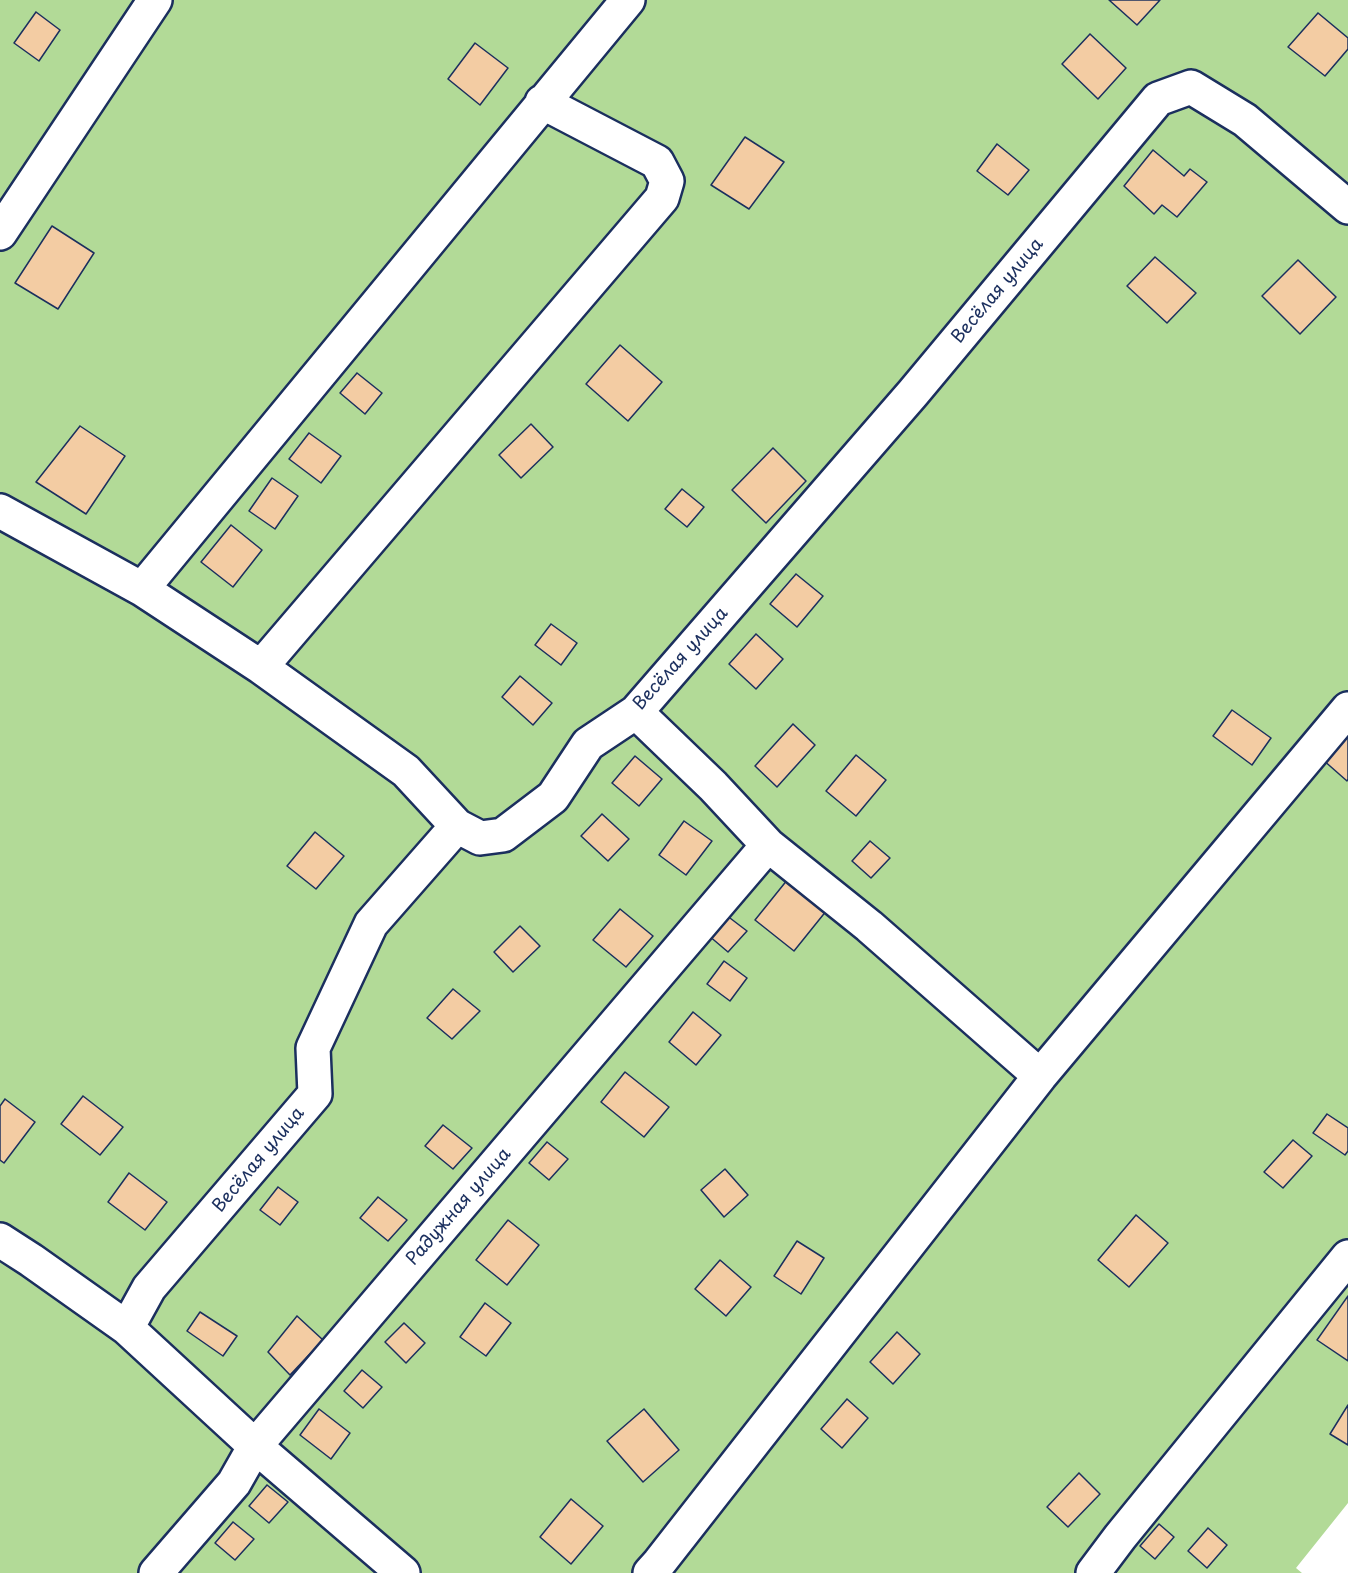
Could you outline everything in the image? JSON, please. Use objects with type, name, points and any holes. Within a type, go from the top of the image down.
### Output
[{"type":"street","points":[[0,233],[155,0]]},
{"type":"street","points":[[142,589],[628,0]]},
{"type":"street","name":"Весёлая улица","points":[[127,1328],[149,1288],[315,1094],[313,1048],[371,924],[457,826],[480,838],[503,835],[553,797],[588,744],[636,712],[913,393],[1158,99],[1191,87],[1245,120],[1348,207]]},
{"type":"street","points":[[261,666],[662,198],[667,181],[657,162],[542,102]]},
{"type":"street","points":[[0,511],[142,589],[261,666],[406,771],[457,826]]},
{"type":"street","points":[[659,1570],[1040,1076],[1348,709]]},
{"type":"street","points":[[636,712],[713,786],[768,845],[869,926],[1040,1076]]},
{"type":"street","name":"Радужная улица","points":[[156,1573],[234,1483],[255,1446],[768,845]]},
{"type":"street","points":[[0,1240],[127,1328],[255,1446],[403,1573]]},
{"type":"street","points":[[1093,1573],[1348,1257]]},
{"type":"green space","points":[[0,0],[1348,0],[1348,1503],[1296,1568],[1302,1573],[0,1573]]},
{"type":"building","points":[[1109,0],[1160,0],[1137,25]]},
{"type":"building","points":[[36,12],[60,30],[39,61],[14,43]]},
{"type":"building","points":[[1318,13],[1348,38],[1348,49],[1325,76],[1288,47]]},
{"type":"building","points":[[1090,34],[1126,68],[1098,99],[1062,64]]},
{"type":"building","points":[[475,43],[508,68],[480,105],[448,79]]},
{"type":"building","points":[[745,137],[784,162],[749,209],[711,185]]},
{"type":"building","points":[[997,144],[1029,170],[1008,195],[977,171]]},
{"type":"building","points":[[1153,150],[1184,176],[1190,169],[1207,182],[1177,217],[1162,205],[1154,214],[1124,186]]},
{"type":"building","points":[[52,226],[94,253],[58,309],[15,283]]},
{"type":"building","points":[[1155,257],[1196,293],[1167,323],[1127,286]]},
{"type":"building","points":[[1298,260],[1336,297],[1300,334],[1262,296]]},
{"type":"building","points":[[620,345],[662,382],[628,421],[586,384]]},
{"type":"building","points":[[357,373],[382,393],[365,414],[340,393]]},
{"type":"building","points":[[531,424],[553,447],[521,478],[499,455]]},
{"type":"building","points":[[80,426],[125,456],[86,514],[36,482]]},
{"type":"building","points":[[309,433],[341,456],[321,483],[289,459]]},
{"type":"building","points":[[773,448],[806,481],[766,523],[732,490]]},
{"type":"building","points":[[272,478],[298,496],[275,529],[249,511]]},
{"type":"building","points":[[682,489],[704,507],[687,527],[665,509]]},
{"type":"building","points":[[231,525],[262,550],[233,587],[201,562]]},
{"type":"building","points":[[796,574],[823,596],[797,627],[770,604]]},
{"type":"building","points":[[551,624],[577,643],[561,665],[535,645]]},
{"type":"building","points":[[756,634],[783,659],[756,689],[729,664]]},
{"type":"building","points":[[520,676],[552,703],[533,725],[502,697]]},
{"type":"building","points":[[1232,710],[1271,738],[1252,765],[1213,736]]},
{"type":"building","points":[[793,724],[815,745],[777,787],[755,766]]},
{"type":"building","points":[[1348,730],[1348,779],[1347,781],[1322,759]]},
{"type":"building","points":[[856,755],[886,780],[856,816],[826,791]]},
{"type":"building","points":[[635,756],[662,779],[639,806],[612,783]]},
{"type":"building","points":[[602,814],[629,839],[608,861],[581,836]]},
{"type":"building","points":[[684,821],[712,841],[686,875],[659,855]]},
{"type":"building","points":[[315,832],[344,856],[316,889],[287,866]]},
{"type":"building","points":[[870,841],[890,858],[871,878],[852,861]]},
{"type":"building","points":[[788,879],[827,910],[794,951],[755,920]]},
{"type":"building","points":[[620,909],[653,936],[626,967],[593,940]]},
{"type":"building","points":[[726,915],[747,931],[728,952],[708,935]]},
{"type":"building","points":[[520,926],[540,946],[513,972],[494,952]]},
{"type":"building","points":[[724,961],[747,978],[730,1001],[707,984]]},
{"type":"building","points":[[453,989],[480,1011],[452,1039],[427,1018]]},
{"type":"building","points":[[693,1012],[721,1035],[696,1065],[669,1042]]},
{"type":"building","points":[[625,1072],[669,1107],[644,1137],[601,1102]]},
{"type":"building","points":[[83,1096],[123,1127],[100,1155],[61,1124]]},
{"type":"building","points":[[5,1099],[35,1122],[4,1163],[0,1160],[0,1106]]},
{"type":"building","points":[[1327,1114],[1348,1128],[1348,1151],[1345,1155],[1313,1133]]},
{"type":"building","points":[[443,1125],[472,1148],[453,1169],[425,1146]]},
{"type":"building","points":[[1293,1140],[1312,1156],[1283,1188],[1264,1172]]},
{"type":"building","points":[[547,1142],[568,1159],[549,1180],[529,1163]]},
{"type":"building","points":[[725,1169],[748,1195],[724,1217],[701,1190]]},
{"type":"building","points":[[129,1173],[167,1202],[145,1230],[108,1202]]},
{"type":"building","points":[[278,1187],[298,1202],[280,1225],[260,1210]]},
{"type":"building","points":[[378,1197],[407,1220],[388,1241],[360,1218]]},
{"type":"building","points":[[1136,1215],[1168,1243],[1129,1287],[1098,1260]]},
{"type":"building","points":[[508,1220],[539,1245],[507,1285],[476,1260]]},
{"type":"building","points":[[797,1241],[824,1258],[801,1294],[774,1276]]},
{"type":"building","points":[[720,1260],[751,1287],[726,1316],[695,1289]]},
{"type":"building","points":[[1348,1296],[1348,1361],[1317,1340]]},
{"type":"building","points":[[485,1303],[511,1323],[486,1356],[460,1337]]},
{"type":"building","points":[[200,1312],[237,1336],[223,1356],[187,1331]]},
{"type":"building","points":[[297,1316],[323,1340],[290,1375],[268,1352]]},
{"type":"building","points":[[404,1323],[425,1343],[406,1363],[385,1342]]},
{"type":"building","points":[[897,1332],[920,1354],[893,1384],[870,1362]]},
{"type":"building","points":[[362,1370],[382,1387],[363,1408],[344,1391]]},
{"type":"building","points":[[847,1399],[868,1418],[842,1448],[821,1429]]},
{"type":"building","points":[[1348,1405],[1348,1445],[1330,1434]]},
{"type":"building","points":[[319,1409],[350,1433],[331,1459],[300,1435]]},
{"type":"building","points":[[644,1409],[679,1450],[643,1482],[607,1441]]},
{"type":"building","points":[[1079,1473],[1100,1494],[1068,1527],[1047,1507]]},
{"type":"building","points":[[267,1485],[288,1502],[269,1523],[249,1506]]},
{"type":"building","points":[[571,1499],[603,1526],[571,1564],[540,1537]]},
{"type":"building","points":[[233,1522],[254,1539],[235,1560],[215,1543]]},
{"type":"building","points":[[1159,1524],[1174,1537],[1155,1559],[1140,1546]]},
{"type":"building","points":[[1208,1528],[1227,1545],[1207,1568],[1188,1551]]}]
